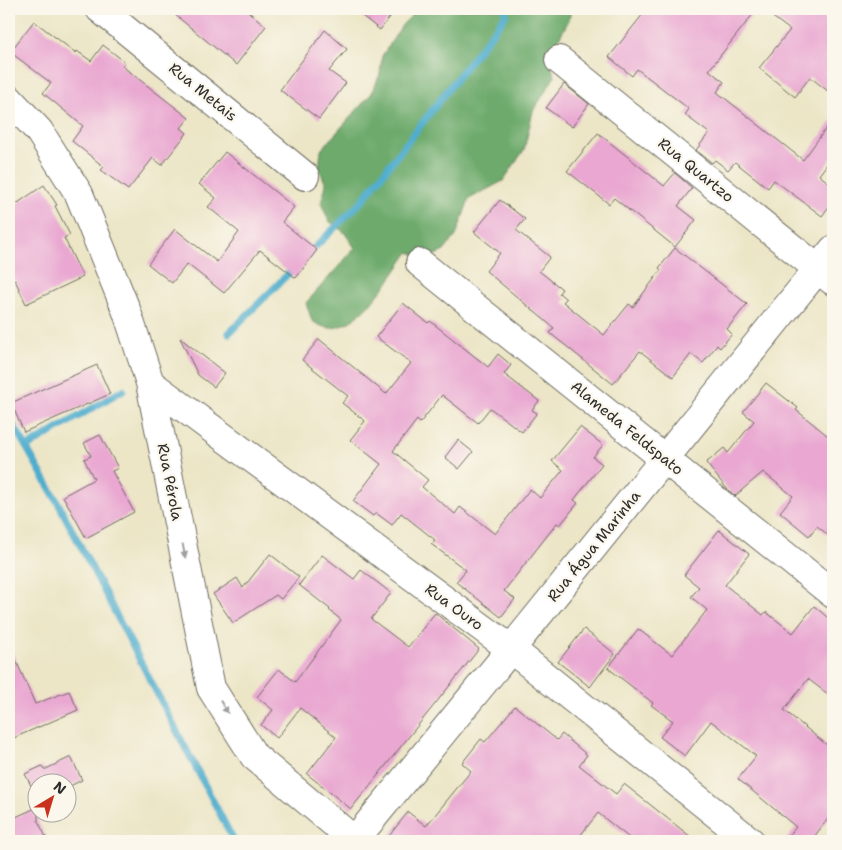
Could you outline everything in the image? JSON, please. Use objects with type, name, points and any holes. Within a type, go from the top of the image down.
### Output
[{"type":"street","name":"Rua Metais","points":[[100,9],[305,176]]},
{"type":"street","name":"Rua Quartzo","points":[[559,60],[828,266]]},
{"type":"street","name":"Rua Pérola","points":[[9,98],[38,131],[79,194],[127,312],[150,383],[211,688],[254,756],[354,841]]},
{"type":"street","name":"Alameda Feldspato","points":[[420,262],[833,594]]},
{"type":"street","name":"Rua Água Marinha","points":[[354,841],[512,649],[665,458],[828,266]]},
{"type":"street","name":"Rua Ouro","points":[[150,383],[512,649],[750,841]]},
{"type":"green space","points":[[418,9],[571,9],[569,20],[548,58],[555,76],[533,111],[524,150],[503,181],[469,199],[456,236],[444,251],[426,259],[409,252],[375,299],[353,319],[342,326],[330,328],[318,325],[312,321],[306,303],[355,248],[344,232],[329,221],[321,203],[326,185],[319,168],[321,150],[372,93],[380,74],[382,56],[403,24]]},
{"type":"building","points":[[168,9],[245,9],[266,26],[236,65]]},
{"type":"building","points":[[353,9],[396,9],[380,30]]},
{"type":"building","points":[[647,9],[757,9],[709,70],[724,82],[717,92],[803,160],[833,119],[833,156],[819,175],[833,186],[833,201],[822,216],[774,180],[768,188],[735,162],[728,170],[715,160],[712,163],[696,150],[709,133],[685,115],[689,109],[637,69],[632,76],[609,57]]},
{"type":"building","points":[[762,9],[833,9],[833,95],[810,77],[795,97],[759,68],[790,30]]},
{"type":"building","points":[[34,21],[76,53],[77,51],[91,61],[103,45],[125,62],[122,66],[189,118],[181,128],[187,133],[162,165],[153,158],[128,190],[101,170],[104,167],[72,141],[83,126],[43,93],[51,83],[10,52]]},
{"type":"building","points":[[325,30],[347,49],[329,71],[346,83],[319,119],[280,90]]},
{"type":"building","points":[[564,84],[589,104],[572,127],[546,108]]},
{"type":"building","points":[[598,133],[664,186],[675,173],[692,188],[678,206],[696,220],[675,247],[614,198],[609,204],[567,171]]},
{"type":"building","points":[[225,152],[294,207],[282,222],[317,250],[296,278],[260,250],[224,293],[187,264],[172,283],[148,264],[175,229],[217,262],[239,232],[208,207],[216,198],[199,184]]},
{"type":"building","points":[[44,185],[57,205],[55,206],[70,235],[64,238],[83,277],[26,304],[15,280],[9,284],[9,209]]},
{"type":"building","points":[[500,200],[525,219],[516,230],[550,257],[539,271],[562,289],[559,293],[566,299],[563,302],[604,335],[629,304],[633,307],[675,248],[747,304],[727,329],[732,334],[720,348],[717,345],[703,363],[691,354],[673,377],[640,351],[613,384],[550,333],[554,328],[486,271],[500,253],[474,232]]},
{"type":"building","points":[[403,303],[428,323],[430,321],[488,367],[498,354],[511,365],[504,374],[539,401],[532,410],[537,413],[522,432],[490,408],[478,423],[442,395],[420,423],[417,420],[393,451],[428,480],[422,487],[455,514],[460,507],[495,534],[530,489],[540,498],[563,470],[552,461],[580,427],[603,445],[593,457],[602,464],[574,500],[578,503],[560,525],[557,523],[504,591],[515,599],[501,617],[456,582],[466,570],[431,544],[435,540],[401,513],[392,525],[376,513],[373,516],[353,501],[381,464],[350,440],[365,421],[342,403],[348,396],[302,360],[319,339],[386,394],[411,363],[376,337]]},
{"type":"building","points":[[180,338],[225,373],[214,387],[198,375]]},
{"type":"building","points":[[97,365],[110,394],[24,432],[11,403]]},
{"type":"building","points":[[766,383],[798,408],[796,410],[833,440],[833,539],[817,526],[809,536],[780,512],[793,496],[763,472],[735,496],[706,463],[724,448],[728,453],[754,421],[743,412]]},
{"type":"building","points":[[100,435],[118,468],[112,471],[134,512],[86,538],[63,496],[94,479],[84,459],[91,456],[84,443]]},
{"type":"building","points":[[458,440],[473,452],[459,469],[445,457]]},
{"type":"building","points":[[719,530],[749,554],[725,585],[763,615],[766,612],[793,633],[814,606],[833,622],[833,698],[808,679],[784,710],[833,750],[833,812],[811,841],[785,841],[796,827],[738,779],[756,756],[711,721],[685,756],[660,737],[673,721],[651,705],[653,703],[608,668],[638,629],[672,655],[707,610],[691,597],[699,587],[684,575]]},
{"type":"building","points":[[270,554],[299,577],[281,599],[276,595],[233,623],[213,594],[237,578],[243,588]]},
{"type":"building","points":[[322,555],[354,579],[361,570],[391,593],[371,619],[408,647],[435,613],[479,649],[351,809],[307,774],[336,737],[300,708],[277,738],[261,725],[273,710],[257,697],[279,669],[295,682],[341,620],[299,585]]},
{"type":"building","points":[[584,629],[615,654],[590,687],[558,662]]},
{"type":"building","points":[[9,644],[35,704],[69,691],[78,710],[9,740]]},
{"type":"building","points":[[515,706],[557,740],[562,734],[587,755],[579,765],[616,794],[624,784],[696,841],[633,841],[598,813],[576,841],[385,841],[408,812],[426,826],[471,771],[462,763],[481,739],[485,742]]},
{"type":"building","points":[[71,757],[82,780],[78,782],[78,772],[29,772],[42,766],[44,770]]},
{"type":"building","points":[[28,811],[28,822],[38,822],[48,841],[9,841],[9,820]]},
{"type":"waterway","points":[[308,254],[361,202],[506,15],[505,9]]},
{"type":"waterway","points":[[229,333],[295,267]]},
{"type":"waterway","points":[[27,447],[123,390]]},
{"type":"waterway","points":[[9,417],[57,501],[234,841]]}]
